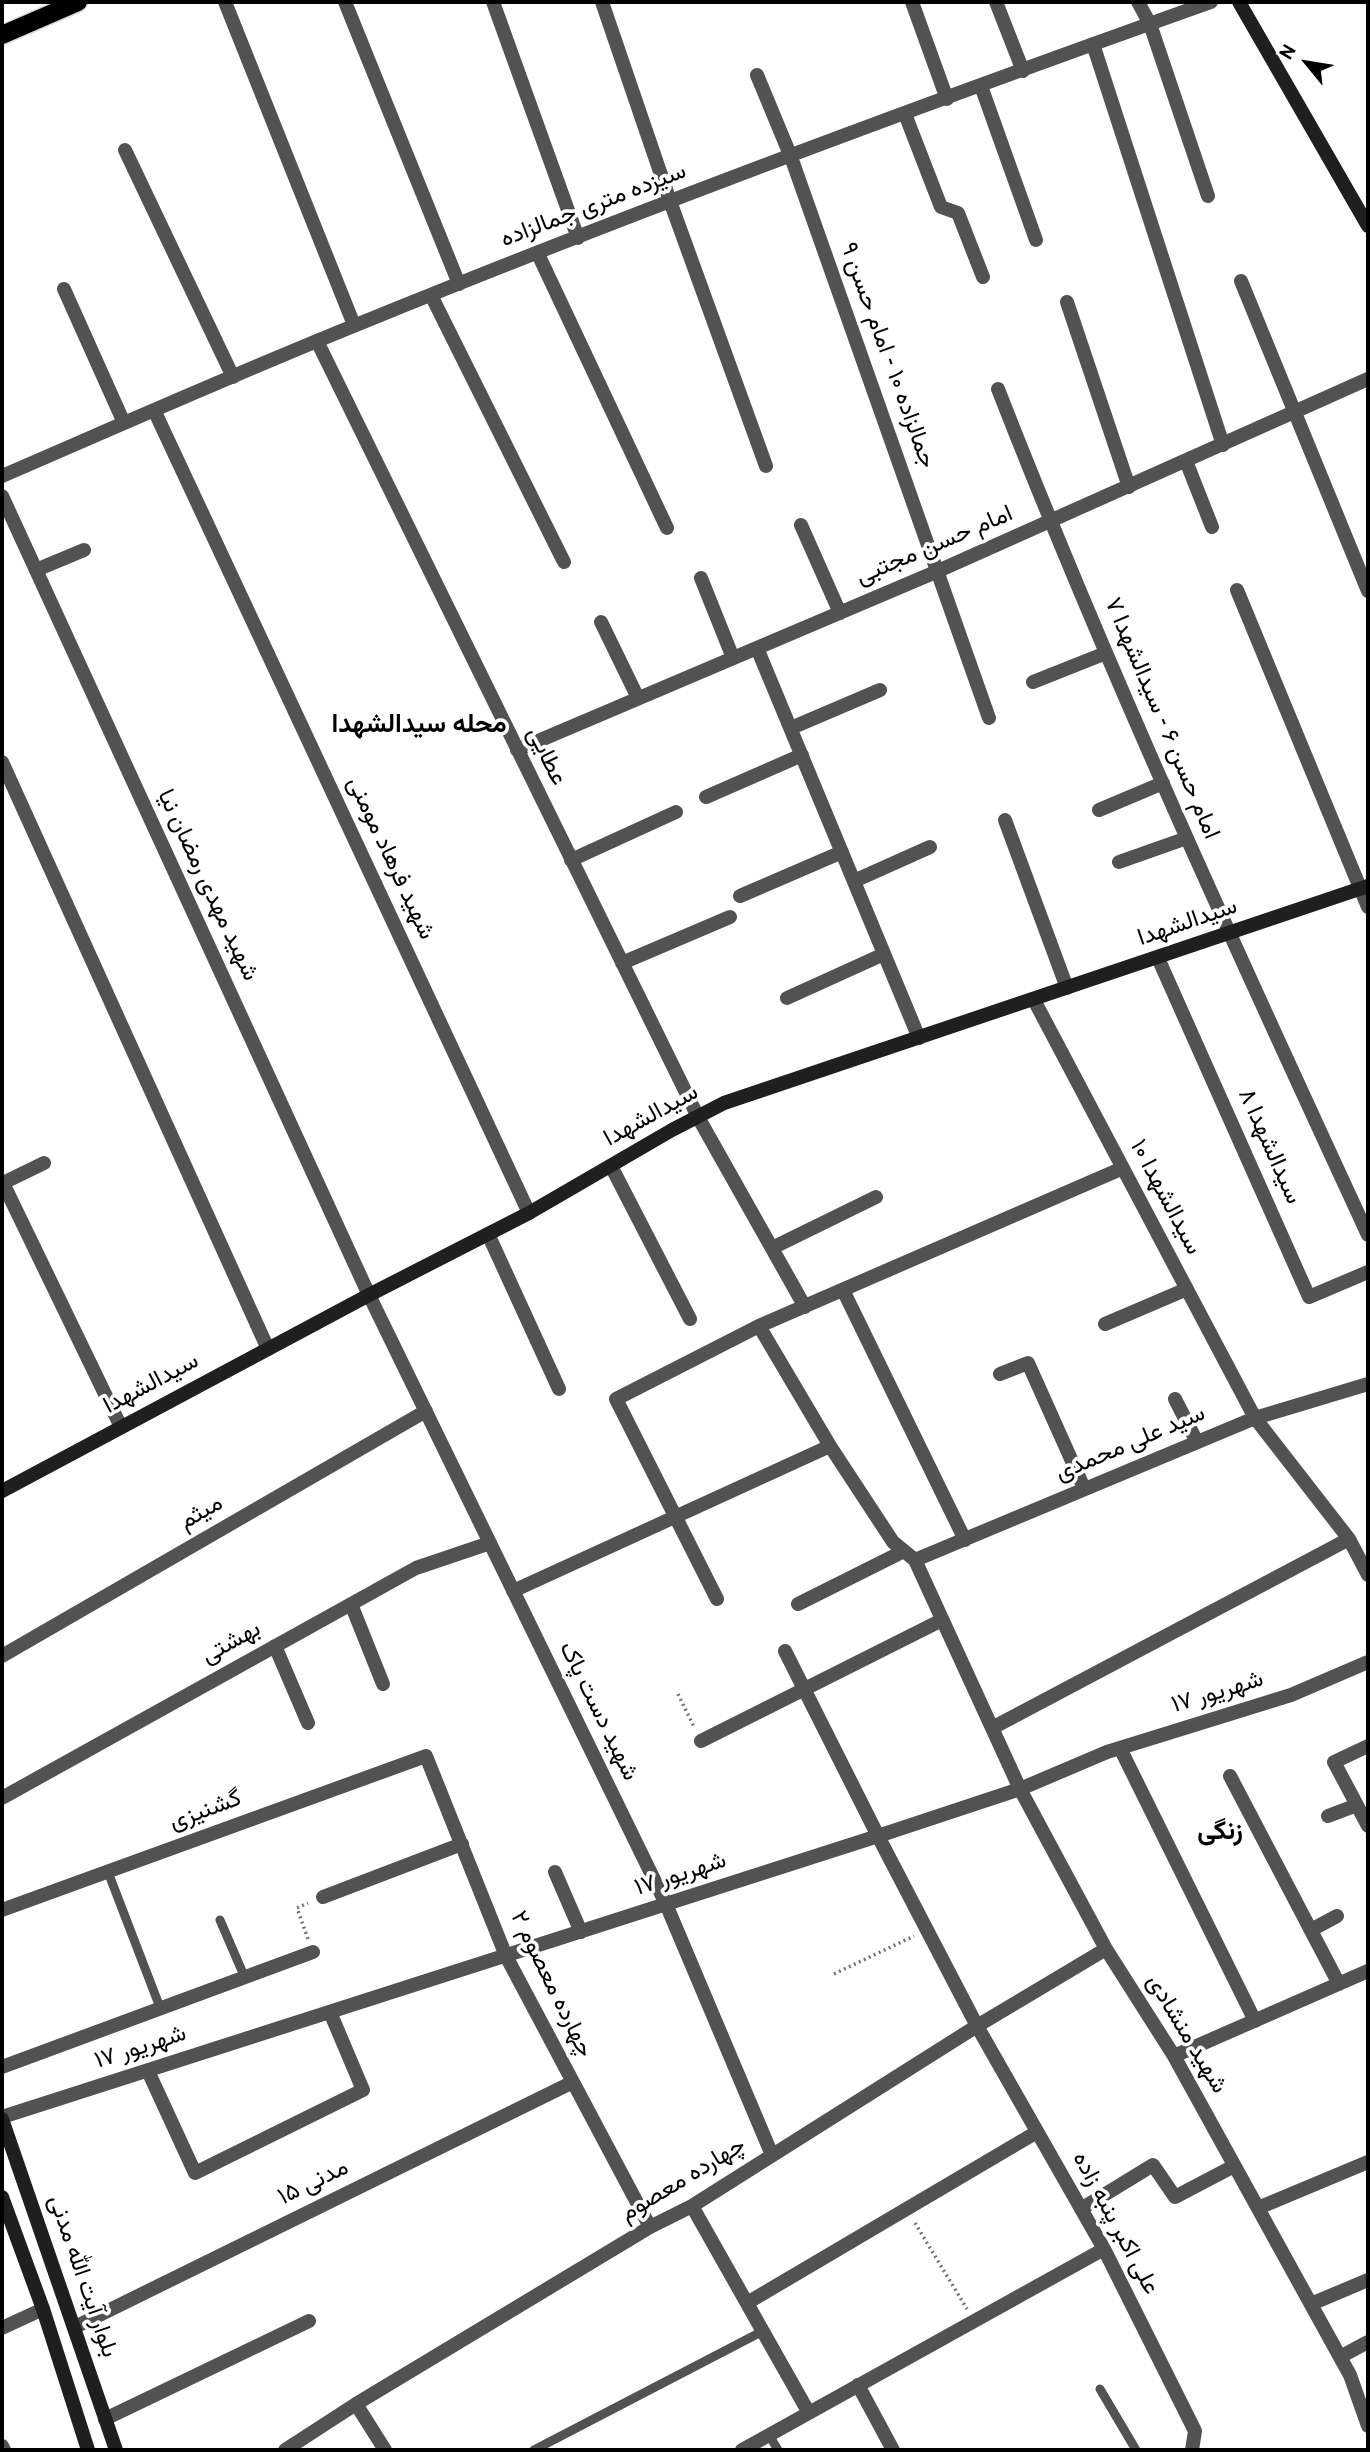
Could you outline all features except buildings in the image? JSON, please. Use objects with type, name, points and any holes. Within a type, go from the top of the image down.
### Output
[{"type":"main road","points":[[2,35],[78,2]]},
{"type":"street","points":[[225,2],[354,325]]},
{"type":"street","points":[[345,2],[459,284]]},
{"type":"street","points":[[493,2],[578,238]]},
{"type":"street","points":[[602,2],[766,467]]},
{"type":"street","points":[[912,2],[947,99]]},
{"type":"street","points":[[996,2],[1023,71]]},
{"type":"street","points":[[1138,2],[1150,24],[1208,196]]},
{"type":"street","name":"سیزده متری جمالزاده","points":[[2,476],[354,325],[670,201],[1211,2]]},
{"type":"street","points":[[1239,2],[1368,225]]},
{"type":"street","points":[[1093,44],[1223,445]]},
{"type":"street","name":"جمالزاده ۱۰ - امام حسن ۹","points":[[757,75],[791,157],[989,718]]},
{"type":"street","points":[[981,86],[1036,240]]},
{"type":"street","points":[[905,114],[941,207],[958,213],[983,277]]},
{"type":"street","points":[[125,149],[233,377]]},
{"type":"street","points":[[538,254],[667,528]]},
{"type":"street","points":[[1241,281],[1368,591]]},
{"type":"street","points":[[64,289],[124,423]]},
{"type":"street","points":[[431,295],[564,562]]},
{"type":"street","points":[[1067,302],[1129,487]]},
{"type":"street","name":"عطایی","points":[[317,341],[698,1117],[805,1307]]},
{"type":"street","name":"امام حسن مجتبی","points":[[517,750],[938,571],[1368,379]]},
{"type":"street","name":"امام حسن ۶ - سیدالشهدا ۷","points":[[998,389],[1050,522],[1186,838],[1368,1235]]},
{"type":"street","name":"شهید فرهاد مومنی","points":[[154,410],[529,1213]]},
{"type":"street","points":[[1186,461],[1212,527]]},
{"type":"street","name":"شهید مهدی رمضان نیا","points":[[2,496],[369,1295]]},
{"type":"street","points":[[802,525],[840,613]]},
{"type":"street","points":[[36,570],[84,550]]},
{"type":"street","points":[[701,578],[733,658]]},
{"type":"street","points":[[1237,590],[1364,888],[1368,907]]},
{"type":"street","points":[[601,622],[638,698]]},
{"type":"street","points":[[757,648],[919,1038]]},
{"type":"street","points":[[1033,682],[1106,653]]},
{"type":"street","points":[[791,728],[880,690]]},
{"type":"street","points":[[706,797],[802,755]]},
{"type":"street","points":[[2,762],[268,1349]]},
{"type":"street","points":[[1099,810],[1163,783]]},
{"type":"street","points":[[571,860],[676,812]]},
{"type":"street","points":[[1005,820],[1067,988]]},
{"type":"street","points":[[1119,862],[1186,838]]},
{"type":"street","points":[[854,881],[930,847]]},
{"type":"street","points":[[740,897],[842,852]]},
{"type":"street","name":"سیدالشهدا","points":[[3,1487],[529,1213],[724,1104],[1364,888]]},
{"type":"street","points":[[622,962],[730,917]]},
{"type":"street","points":[[788,998],[884,954]]},
{"type":"street","name":"سیدالشهدا ۸","points":[[1158,958],[1309,1297],[1368,1272]]},
{"type":"street","name":"سیدالشهدا ۱۰","points":[[1034,1000],[1255,1418],[1349,1539],[1368,1576]]},
{"type":"street","points":[[44,1163],[3,1183],[121,1427]]},
{"type":"street","points":[[611,1166],[690,1319]]},
{"type":"street","points":[[717,1599],[616,1399],[759,1326],[1123,1168]]},
{"type":"street","points":[[772,1248],[876,1198]]},
{"type":"street","points":[[488,1234],[559,1389]]},
{"type":"street","points":[[1105,1324],[1187,1289]]},
{"type":"street","points":[[843,1290],[965,1540]]},
{"type":"street","name":"شهید دست پاک","points":[[369,1295],[666,1904],[772,2155]]},
{"type":"street","name":"شهید منشادی","points":[[759,1326],[830,1446],[893,1542],[910,1556],[1020,1789],[1106,1949],[1174,2056],[1350,2375],[1368,2427]]},
{"type":"street","points":[[1000,1374],[1028,1363],[1084,1488]]},
{"type":"street","name":"سید علی محمدی","points":[[799,1604],[910,1556],[965,1540],[1255,1418],[1368,1384]]},
{"type":"street","points":[[1175,1399],[1197,1442]]},
{"type":"street","name":"میثم","points":[[2,1656],[426,1411]]},
{"type":"street","points":[[513,1591],[830,1446]]},
{"type":"street","points":[[992,1728],[1349,1539]]},
{"type":"street","name":"بهشتی","points":[[2,1798],[416,1568],[490,1543]]},
{"type":"street","points":[[351,1604],[383,1684]]},
{"type":"street","points":[[701,1741],[942,1620]]},
{"type":"street","points":[[275,1646],[308,1723]]},
{"type":"street","name":"علی اکبر پنبه زاده","points":[[785,1651],[977,2026],[1104,2249],[1195,2431],[1192,2450]]},
{"type":"street","name":"۱۷ شهریور","points":[[2,2118],[1020,1789],[1107,1752],[1292,1695],[1368,1662]]},
{"type":"street","points":[[1368,1746],[1334,1762],[1368,1826]]},
{"type":"street","points":[[1120,1748],[1255,2021]]},
{"type":"street","name":"چهارده معصوم ۲","points":[[426,1756],[506,1955],[650,2227]]},
{"type":"street","name":"گشنیزی","points":[[2,1910],[426,1756]]},
{"type":"street","points":[[1230,1776],[1339,1984]]},
{"type":"street","points":[[1328,1816],[1357,1805]]},
{"type":"street","points":[[323,1897],[461,1844]]},
{"type":"street","points":[[555,1872],[581,1932]]},
{"type":"street","points":[[1311,1930],[1337,1916]]},
{"type":"street","name":"چهارده معصوم","points":[[285,2450],[356,2404],[650,2227],[691,2206],[977,2026],[1106,1949]]},
{"type":"street","points":[[2,2067],[313,1952]]},
{"type":"street","points":[[1174,2056],[1368,1971]]},
{"type":"street","points":[[148,2071],[195,2173],[363,2090],[330,2012]]},
{"type":"street","name":"مدنی ۱۵","points":[[75,2327],[573,2082]]},
{"type":"street","name":"بلوار آیت الله مدنی","points":[[2,2118],[116,2450]]},
{"type":"street","points":[[747,2303],[1037,2132]]},
{"type":"street","points":[[1258,2208],[1368,2162]]},
{"type":"street","points":[[1081,2209],[1153,2165],[1175,2197],[1234,2166]]},
{"type":"street","name":"بلوار آیت الله مدنی","points":[[2,2200],[43,2309],[88,2450]]},
{"type":"street","points":[[691,2206],[809,2413]]},
{"type":"street","points":[[741,2450],[1104,2249]]},
{"type":"street","points":[[1311,2304],[1368,2280]]},
{"type":"street","points":[[2,2328],[43,2309]]},
{"type":"street","points":[[105,2419],[309,2321]]},
{"type":"street","points":[[1340,2357],[1368,2342]]},
{"type":"street","points":[[858,2385],[893,2450]]},
{"type":"street","points":[[356,2404],[385,2450]]},
{"type":"lane","points":[[108,1872],[161,2010]]},
{"type":"lane","points":[[220,1920],[245,1978]]},
{"type":"lane","points":[[534,2450],[763,2332]]},
{"type":"lane","points":[[1100,2389],[1136,2450]]},
{"type":"lane","points":[[769,2435],[778,2450]]},
{"type":"path","points":[[678,1694],[701,1741]]},
{"type":"path","points":[[313,1952],[297,1908],[323,1897]]},
{"type":"path","points":[[834,1975],[927,1930]]},
{"type":"path","points":[[907,2209],[974,2321]]},
{"type":"district","name":"محله سیدالشهدا","points":[[419,727]]},
{"type":"district","name":"زنگی","points":[[1220,1834]]}]
